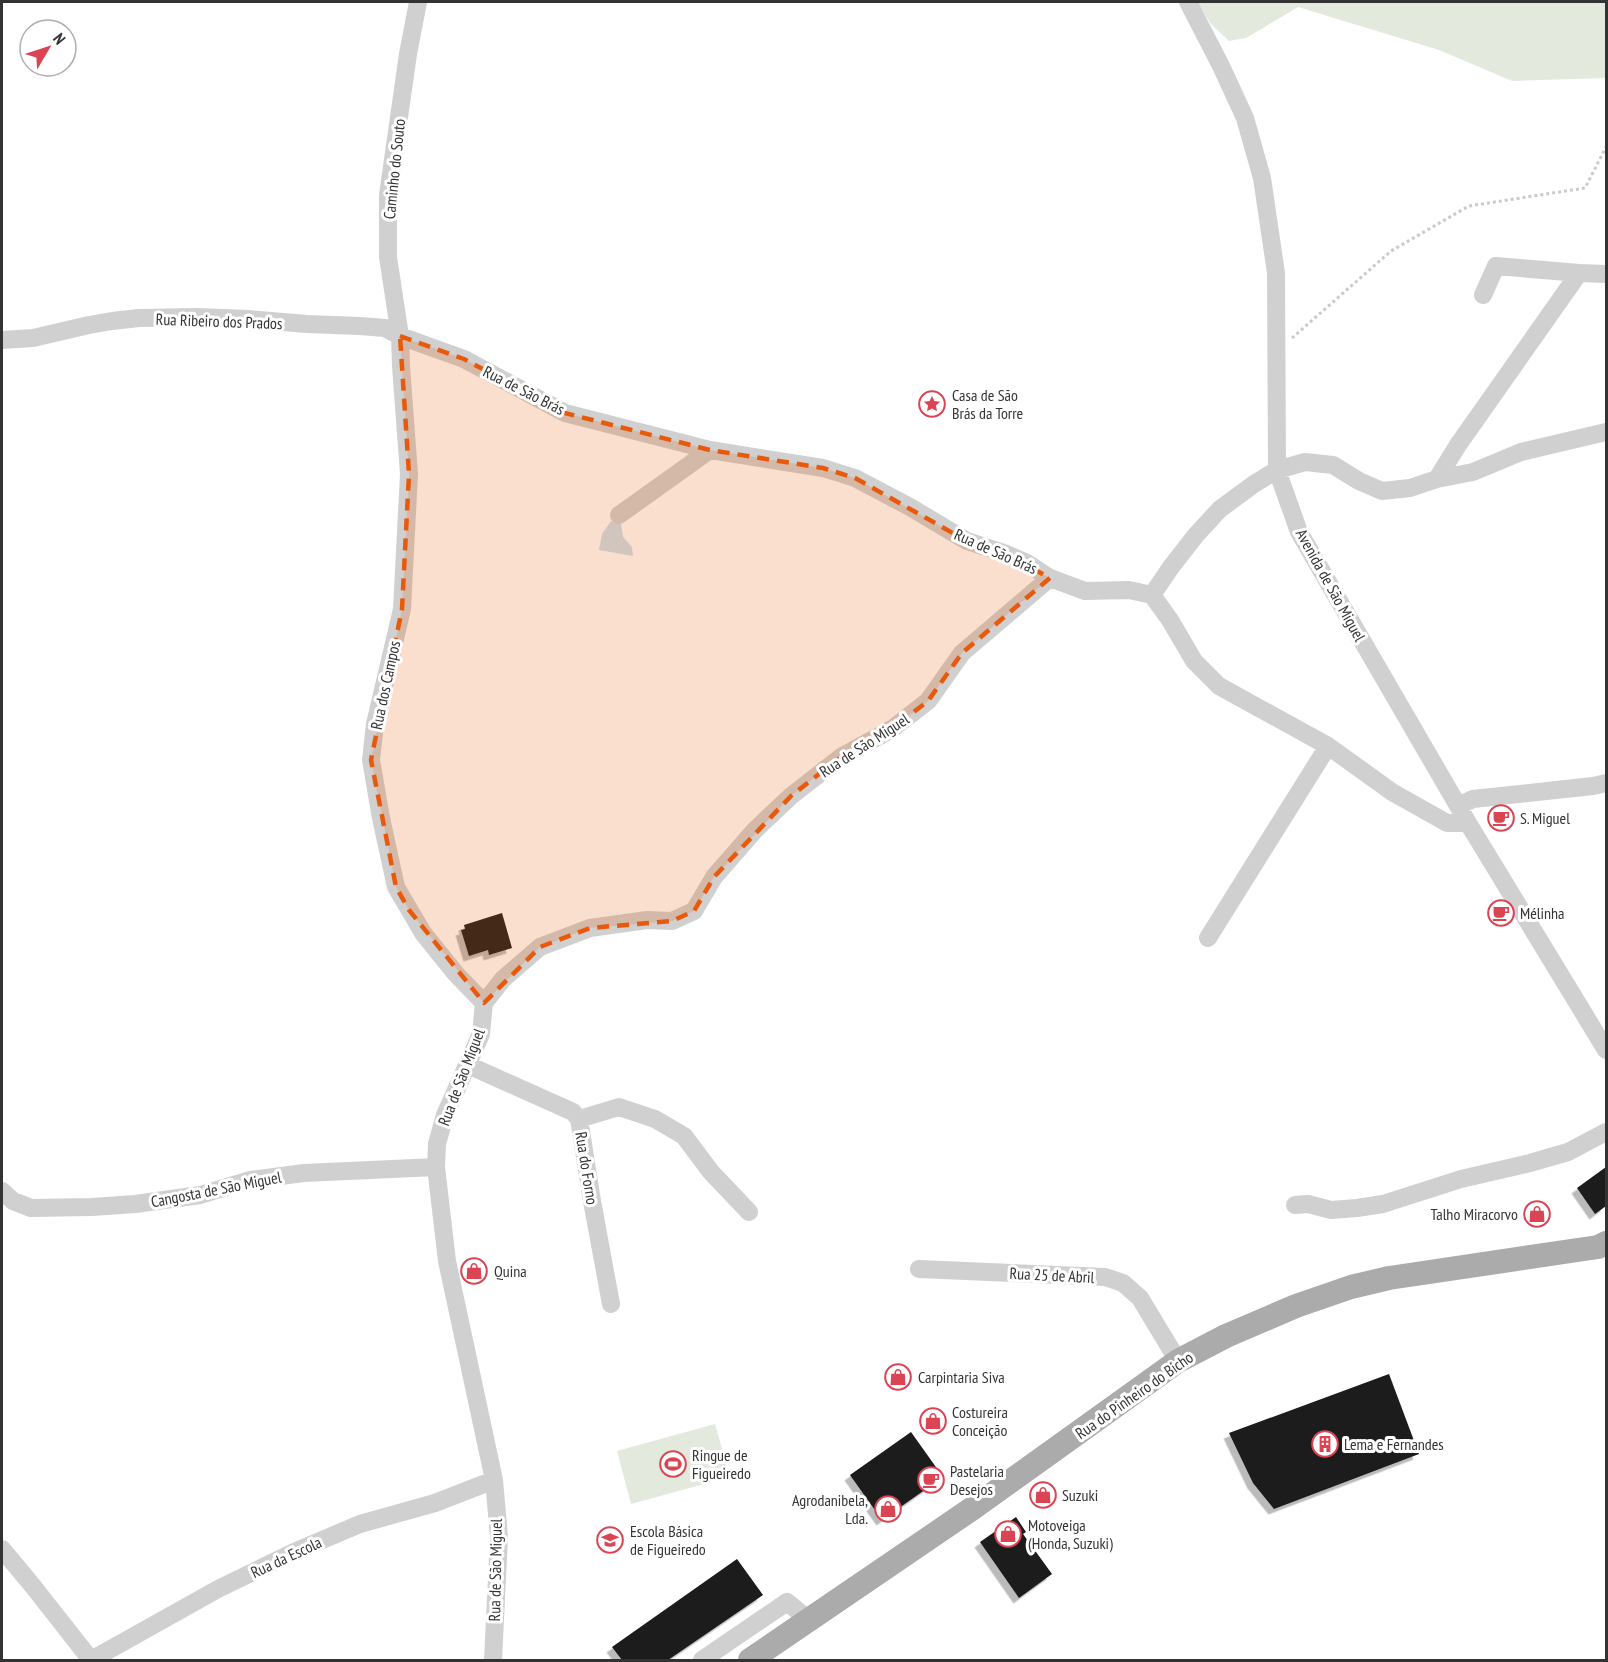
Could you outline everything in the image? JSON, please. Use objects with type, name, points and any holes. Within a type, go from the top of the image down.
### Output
[{"type":"main road","name":"Rua do Pinheiro do Bicho","points":[[750,1660],[973,1508],[1178,1361],[1226,1336],[1296,1306],[1351,1287],[1389,1278],[1598,1247],[1606,1243]]},
{"type":"street","name":"Caminho do Souto","points":[[400,336],[388,257],[388,195],[408,54],[418,2]]},
{"type":"street","name":"Avenida de São Miguel","points":[[1188,2],[1245,118],[1262,178],[1276,273],[1277,470],[1299,532],[1468,823],[1606,1050]]},
{"type":"street","points":[[1483,295],[1496,266],[1606,274]]},
{"type":"street","points":[[1437,479],[1458,445],[1579,273]]},
{"type":"street","name":"Rua Ribeiro dos Prados","points":[[2,340],[33,338],[112,321],[197,316],[385,328],[400,336]]},
{"type":"street","name":"Rua de São Brás","points":[[400,336],[464,359],[565,413],[710,450],[823,468],[855,478],[967,541],[1028,563],[1050,578],[1085,591],[1129,590],[1152,595]]},
{"type":"street","name":"Rua dos Campos","points":[[400,336],[409,474],[402,609],[375,724],[371,760],[396,887],[423,933],[456,974],[484,1003]]},
{"type":"street","points":[[1468,823],[1447,823],[1392,792],[1328,746],[1219,686],[1194,660],[1152,595],[1190,543],[1220,509],[1277,470],[1305,462],[1333,465],[1359,481],[1382,491],[1410,488],[1437,479],[1473,472],[1521,452],[1606,432]]},
{"type":"street","points":[[619,515],[710,450]]},
{"type":"street","name":"Rua de São Miguel","points":[[493,1660],[499,1537],[494,1480],[447,1261],[436,1167],[437,1144],[445,1115],[481,1034],[484,1003],[503,979],[540,947],[590,928],[647,920],[672,921],[694,911],[714,877],[755,830],[791,796],[841,757],[892,729],[928,701],[962,653],[1050,578]]},
{"type":"street","points":[[1208,938],[1328,746]]},
{"type":"street","points":[[1458,806],[1473,799],[1606,783]]},
{"type":"street","name":"Rua do Forno","points":[[468,1065],[573,1113],[579,1119],[611,1304]]},
{"type":"street","points":[[579,1119],[620,1107],[655,1119],[684,1136],[711,1172],[749,1212]]},
{"type":"street","points":[[1295,1204],[1331,1209],[1383,1204],[1461,1179],[1568,1152],[1606,1132]]},
{"type":"street","name":"Cangosta de São Miguel","points":[[2,1191],[13,1201],[31,1208],[92,1207],[200,1195],[250,1180],[304,1173],[436,1167]]},
{"type":"street","name":"Rua 25 de Abril","points":[[919,1269],[1105,1277],[1123,1283],[1140,1298],[1178,1361]]},
{"type":"street","name":"Rua da Escola","points":[[91,1660],[218,1589],[294,1552],[360,1524],[435,1503],[494,1480]]},
{"type":"street","points":[[2,1549],[91,1660]]},
{"type":"street","points":[[702,1660],[787,1602],[809,1620]]},
{"type":"path","points":[[1277,351],[1391,251],[1468,206],[1585,188],[1606,147]]},
{"type":"highlighted area","points":[[400,336],[464,359],[565,413],[710,450],[823,468],[855,478],[967,541],[1004,553],[1050,578],[962,653],[928,701],[892,729],[841,757],[791,796],[714,877],[694,911],[672,921],[590,928],[540,947],[484,1003],[409,910],[396,887],[371,760],[402,609],[409,474]]},
{"type":"shaded area","points":[[1197,2],[1606,2],[1606,78],[1512,81],[1439,50],[1298,7],[1246,38],[1229,41],[1211,24]]},
{"type":"shaded area","name":"Ringue de Figueiredo","points":[[715,1424],[730,1477],[631,1504],[617,1451]]},
{"type":"water","points":[[611,521],[621,524],[623,537],[632,547],[633,556],[599,550],[602,534]]},
{"type":"building","points":[[502,913],[512,948],[489,955],[488,950],[469,956],[461,930],[465,929],[464,925]]},
{"type":"building","points":[[1606,1167],[1606,1206],[1595,1214],[1577,1188]]},
{"type":"building","name":"Lema e Fernandes","points":[[1389,1374],[1419,1454],[1274,1509],[1253,1483],[1229,1433]]},
{"type":"building","points":[[911,1432],[943,1477],[882,1520],[850,1475]]},
{"type":"building","points":[[1016,1517],[1026,1532],[1023,1534],[1052,1574],[1019,1598],[980,1542]]},
{"type":"building","points":[[737,1559],[763,1595],[668,1660],[622,1660],[612,1647]]},
{"type":"place","name":"Casa de São Brás da Torre","points":[[932,404]]},
{"type":"place","name":"S. Miguel","points":[[1501,818]]},
{"type":"place","name":"Mélinha","points":[[1501,913]]},
{"type":"place","name":"Talho Miracorvo","points":[[1537,1214]]},
{"type":"place","name":"Quina","points":[[474,1271]]},
{"type":"place","name":"Carpintaria Siva","points":[[898,1377]]},
{"type":"place","name":"Costureira Conceição","points":[[933,1421]]},
{"type":"place","name":"Lema e Fernandes","points":[[1325,1444]]},
{"type":"place","name":"Ringue de Figueiredo","points":[[673,1464]]},
{"type":"place","name":"Pastelaria Desejos","points":[[931,1480]]},
{"type":"place","name":"Suzuki","points":[[1043,1495]]},
{"type":"place","name":"Agrodanibela, Lda.","points":[[888,1509]]},
{"type":"place","name":"Motoveiga (Honda, Suzuki)","points":[[1008,1534]]},
{"type":"place","name":"Escola Básica de Figueiredo","points":[[610,1540]]}]
